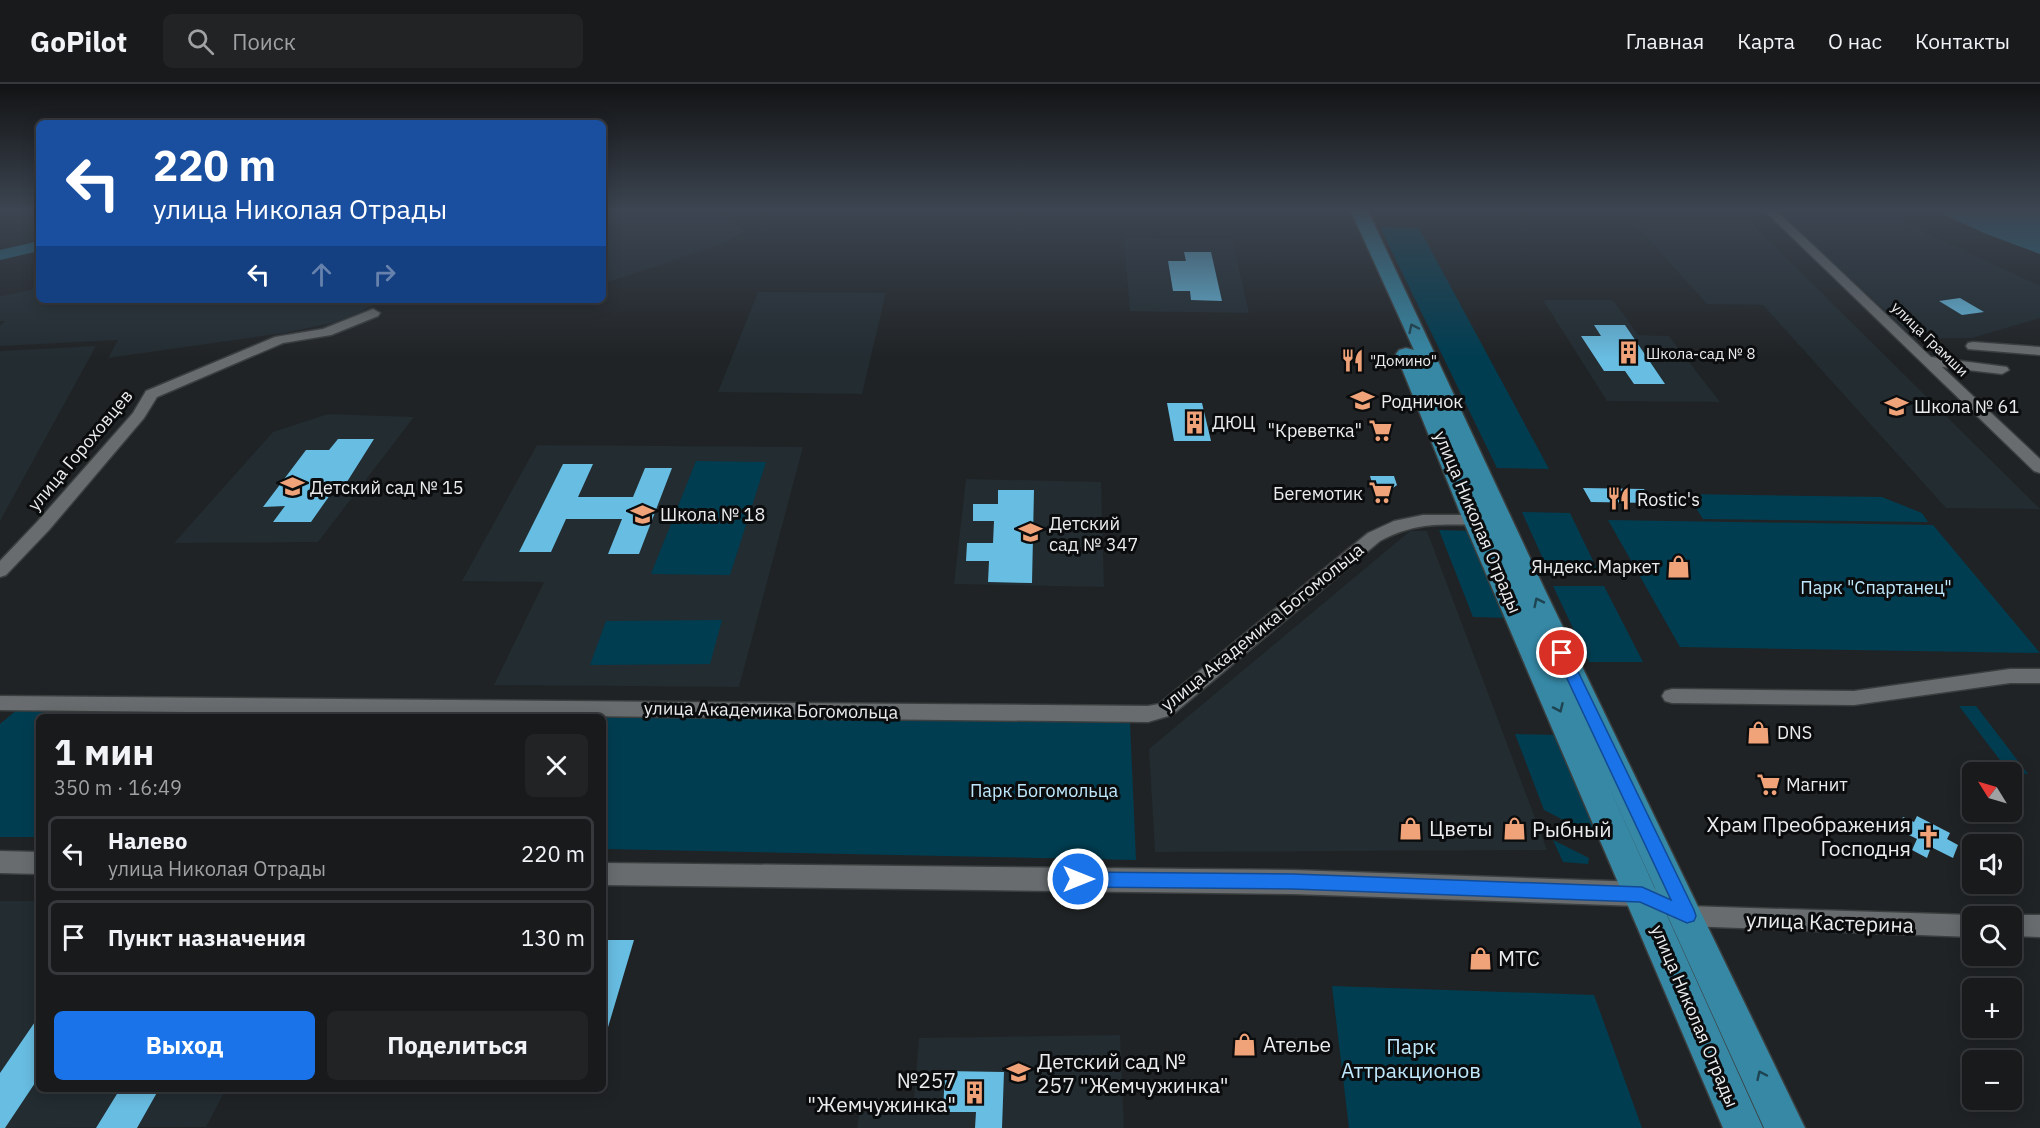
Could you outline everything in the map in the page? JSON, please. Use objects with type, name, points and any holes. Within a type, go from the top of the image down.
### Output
[{"type":"main road","name":"улица Николая Отрады","points":[[1365,260],[1475,520],[1642,894],[1743,1128]]},
{"type":"main road","name":"улица Николая Отрады","points":[[1382,260],[1532,590],[1785,1128]]},
{"type":"street","name":"улица Грамши","points":[[1822,260],[2040,468]]},
{"type":"street","name":"улица Гороховцев","points":[[0,571],[43,526],[139,415],[152,394],[280,340],[326,333],[373,313]]},
{"type":"street","points":[[1973,346],[2040,351]]},
{"type":"street","points":[[1930,361],[2002,370]]},
{"type":"street","name":"улица Академика Богомольца","points":[[0,703],[1148,714],[1165,710],[1374,537],[1393,526],[1412,520],[1475,520]]},
{"type":"street","points":[[1672,696],[1854,698],[2010,676],[2040,676]]},
{"type":"street","points":[[0,862],[36,863]]},
{"type":"street","points":[[606,874],[1293,882],[1642,894],[1687,916]]},
{"type":"street","name":"улица Кастерина","points":[[1687,916],[1962,926]]},
{"type":"street","points":[[2022,926],[2040,926]]},
{"type":"shaded area","points":[[606,260],[674,260],[606,283]]},
{"type":"shaded area","points":[[1126,260],[1237,260],[1249,313],[1130,311]]},
{"type":"shaded area","name":"Школа № 61","points":[[1667,260],[1788,260],[2040,509],[1946,508],[1763,305],[1707,304]]},
{"type":"shaded area","points":[[1831,260],[1984,260],[2040,286],[2040,318],[1972,338],[1915,338]]},
{"type":"shaded area","points":[[36,286],[36,303],[376,303],[332,323],[284,333],[108,358],[118,340],[0,346],[0,326],[5,321],[0,321],[0,296],[31,290]]},
{"type":"shaded area","points":[[758,292],[886,293],[862,394],[718,392]]},
{"type":"shaded area","points":[[1543,300],[1613,300],[1638,335],[1669,336],[1720,402],[1607,401]]},
{"type":"shaded area","points":[[96,346],[0,521],[0,351]]},
{"type":"shaded area","name":"Детский сад № 15","points":[[328,414],[414,417],[318,542],[174,543],[273,432]]},
{"type":"shaded area","name":"Школа № 18","points":[[537,445],[803,447],[739,687],[494,685],[544,582],[462,581]]},
{"type":"shaded area","name":"Детский сад № 347","points":[[966,479],[1101,482],[1104,587],[954,584]]},
{"type":"shaded area","points":[[1410,531],[1427,531],[1547,850],[1155,852],[1149,749]]},
{"type":"shaded area","points":[[0,901],[36,901],[36,1092],[224,1092],[206,1127],[0,1128]]},
{"type":"shaded area","name":"Детский сад № 257 \"Жемчужинка\"","points":[[1120,1035],[1124,1128],[857,1128],[860,1108],[913,1109],[919,1038]]},
{"type":"green space","points":[[1396,260],[1436,260],[1549,469],[1497,468]]},
{"type":"green space","points":[[696,461],[766,462],[730,575],[651,574]]},
{"type":"green space","points":[[1687,494],[1882,497],[1922,513],[1928,522],[1703,519]]},
{"type":"green space","points":[[1522,512],[1570,513],[1598,571],[1548,570]]},
{"type":"green space","name":"Парк \"Спартанец\"","points":[[1608,520],[1933,525],[2040,653],[1680,647]]},
{"type":"green space","points":[[1439,530],[1473,531],[1509,618],[1473,617]]},
{"type":"green space","points":[[1553,586],[1604,586],[1643,662],[1589,662]]},
{"type":"green space","points":[[722,620],[710,664],[590,665],[606,621]]},
{"type":"green space","points":[[1959,706],[1976,706],[2019,762],[2001,762]]},
{"type":"green space","name":"Парк Богомольца","points":[[18,709],[415,714],[36,714],[36,837],[0,837],[0,724]]},
{"type":"green space","name":"Парк Богомольца","points":[[606,716],[1130,723],[1136,860],[606,849]]},
{"type":"green space","points":[[1515,734],[1561,735],[1606,842],[1544,810]]},
{"type":"green space","points":[[1553,840],[1589,858],[1588,864],[1563,862]]},
{"type":"green space","name":"Парк Аттракционов","points":[[1332,986],[1594,995],[1642,1128],[1349,1128]]},
{"type":"building","points":[[1213,260],[1222,301],[1191,300],[1190,291],[1173,291],[1168,261]]},
{"type":"building","points":[[1960,298],[1984,312],[1962,315],[1939,301]]},
{"type":"building","name":"Школа-сад № 8","points":[[1594,325],[1625,325],[1665,384],[1634,384],[1625,371],[1604,371],[1581,336],[1601,336]]},
{"type":"building","name":"ДЮЦ","points":[[1167,403],[1202,403],[1211,441],[1174,441]]},
{"type":"building","points":[[338,439],[374,439],[345,485],[337,485],[311,522],[273,522],[285,506],[263,507],[306,450],[329,450]]},
{"type":"building","points":[[563,464],[593,464],[578,497],[633,497],[645,468],[672,468],[639,554],[608,554],[622,519],[566,519],[551,552],[519,552]]},
{"type":"building","name":"Бегемотик","points":[[1370,476],[1394,476],[1397,485],[1377,500]]},
{"type":"building","name":"Rostic's","points":[[1583,488],[1644,489],[1652,503],[1591,502]]},
{"type":"building","points":[[998,490],[1034,490],[1032,583],[988,582],[989,561],[966,561],[967,543],[993,543],[994,521],[973,521],[973,504],[998,504]]},
{"type":"building","name":"Храм Преображения Господня","points":[[1917,816],[1950,833],[1947,839],[1958,845],[1953,858],[1931,847],[1927,858],[1912,850],[1917,839],[1897,829],[1903,817],[1914,822]]},
{"type":"building","points":[[606,940],[634,940],[606,1034]]},
{"type":"building","points":[[36,1020],[36,1082],[5,1128],[0,1128],[0,1073]]},
{"type":"building","name":"№257 \"Жемчужинка\"","points":[[945,1071],[1004,1072],[1002,1128],[975,1128],[976,1112],[943,1112]]},
{"type":"building","points":[[118,1092],[157,1092],[137,1128],[96,1128]]},
{"type":"place","name":"Школа-сад № 8","points":[[1628,353]]},
{"type":"place","name":"\"Домино\"","points":[[1352,360]]},
{"type":"place","name":"Родничок","points":[[1363,401]]},
{"type":"place","name":"Школа № 61","points":[[1896,406]]},
{"type":"place","name":"ДЮЦ","points":[[1194,422]]},
{"type":"place","name":"\"Креветка\"","points":[[1380,430]]},
{"type":"place","name":"Детский сад № 15","points":[[292,487]]},
{"type":"place","name":"Бегемотик","points":[[1381,493]]},
{"type":"place","name":"Rostic's","points":[[1619,499]]},
{"type":"place","name":"Школа № 18","points":[[642,514]]},
{"type":"place","name":"Детский сад № 347","points":[[1031,533]]},
{"type":"place","name":"Яндекс.Маркет","points":[[1678,566]]},
{"type":"place","name":"DNS","points":[[1759,732]]},
{"type":"place","name":"Магнит","points":[[1768,784]]},
{"type":"place","name":"Цветы","points":[[1411,828]]},
{"type":"place","name":"Рыбный","points":[[1514,829]]},
{"type":"place","name":"Храм Преображения Господня","points":[[1929,836]]},
{"type":"place","name":"МТС","points":[[1480,958]]},
{"type":"place","name":"Ателье","points":[[1245,1044]]},
{"type":"place","name":"Детский сад № 257 \"Жемчужинка\"","points":[[1019,1073]]},
{"type":"place","name":"№257 \"Жемчужинка\"","points":[[974,1092]]},
{"type":"route","points":[[1078,879],[1293,882],[1642,894],[1687,916],[1562,653]]}]
